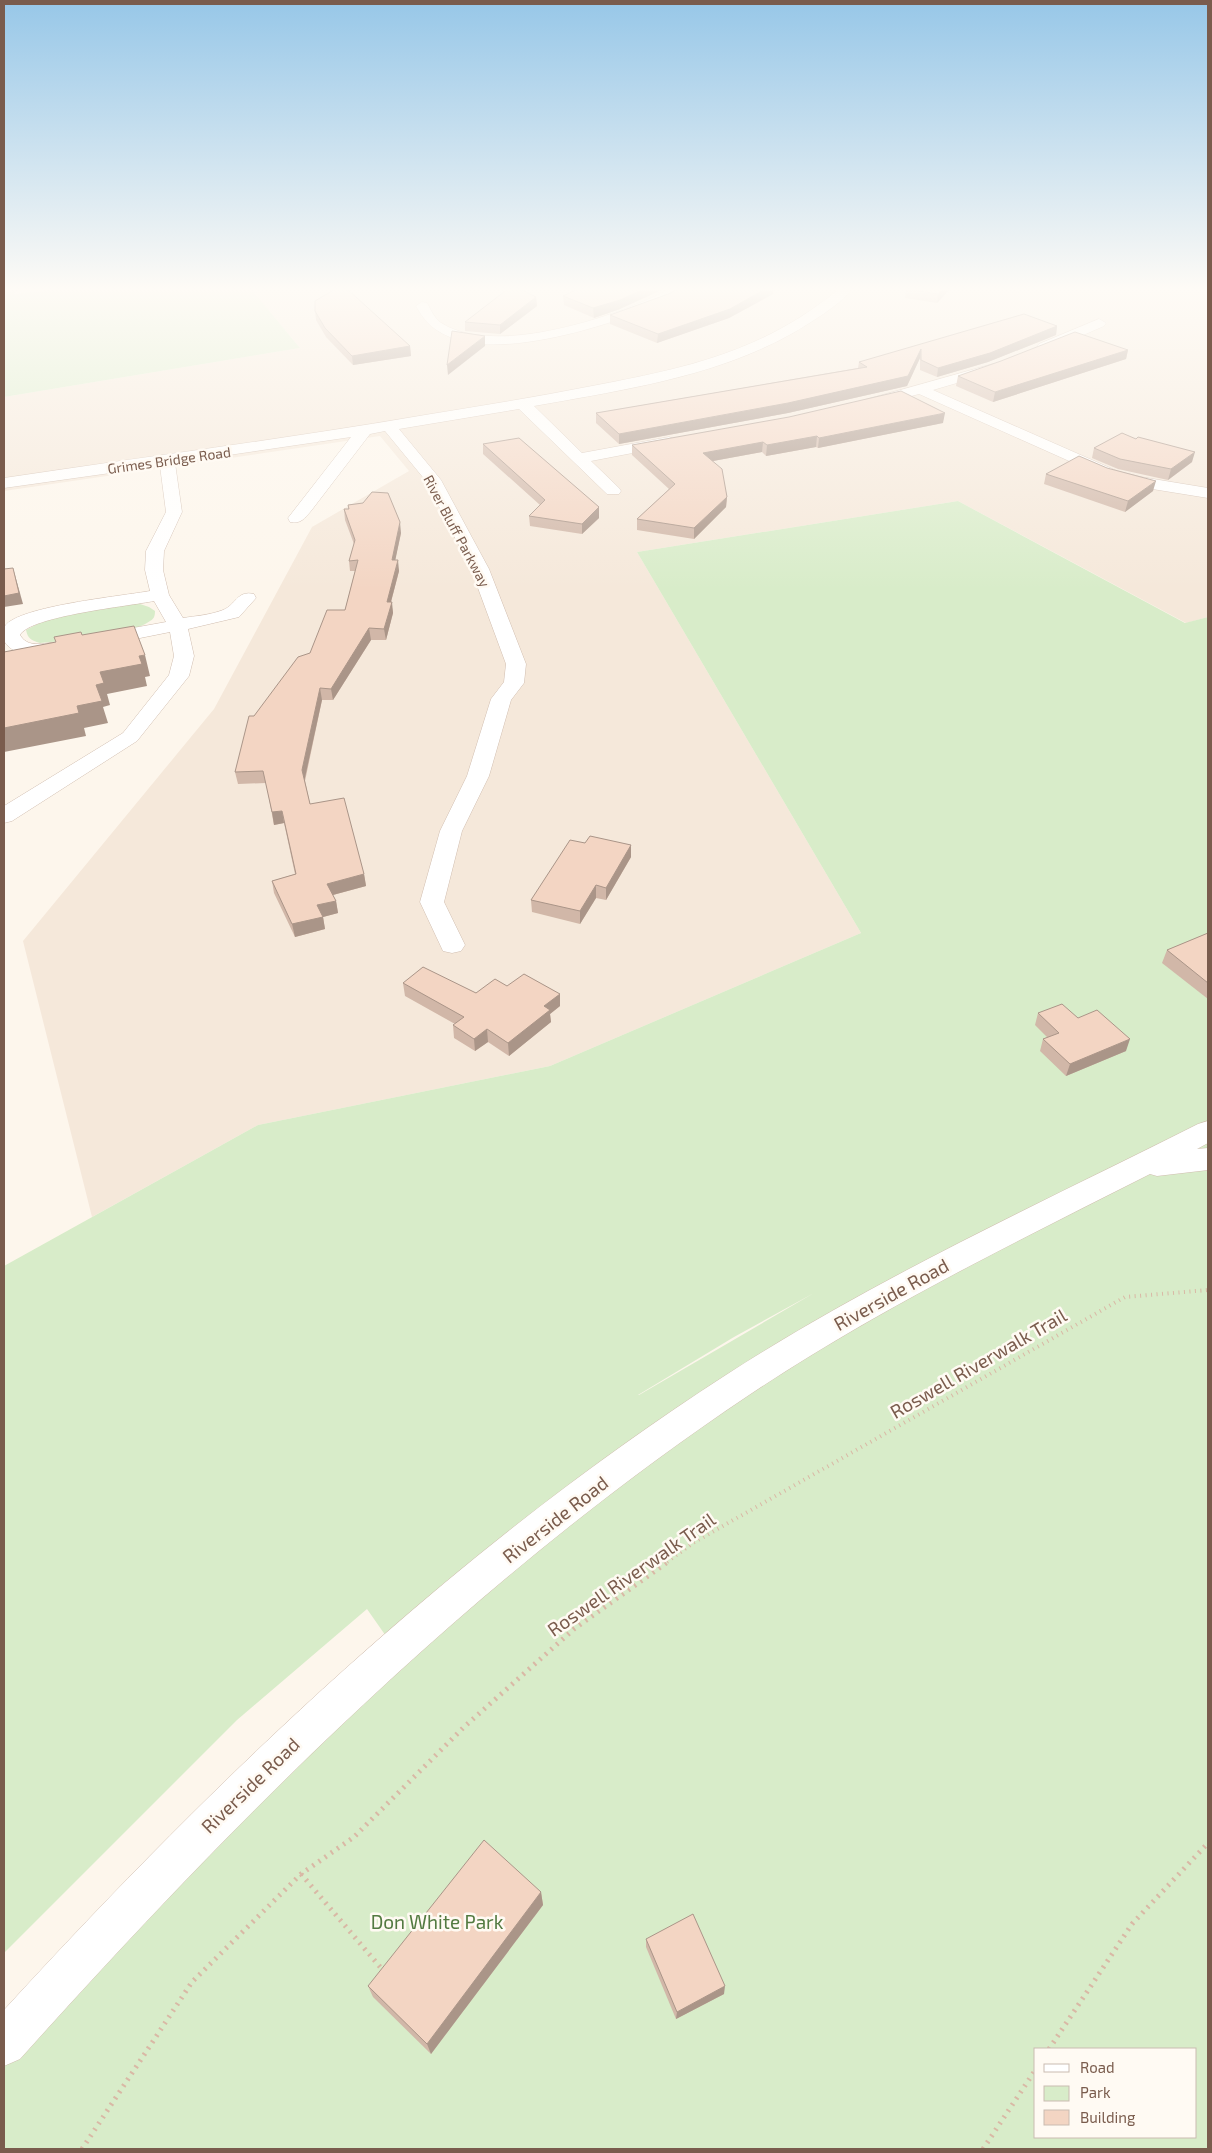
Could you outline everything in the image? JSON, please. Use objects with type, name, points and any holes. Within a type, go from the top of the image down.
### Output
[{"type":"street","name":"Grimes Bridge Road","points":[[4,483],[365,430],[598,389]]},
{"type":"street","points":[[858,406],[918,389]]},
{"type":"street","points":[[921,389],[1111,474],[1156,486],[1208,493]]},
{"type":"street","points":[[523,404],[614,491]]},
{"type":"street","name":"River Bluff Parkway","points":[[389,426],[433,480],[480,569],[516,664],[514,682],[501,699],[478,776],[451,830],[432,902],[452,945]]},
{"type":"street","points":[[296,518],[308,506],[351,446],[365,430]]},
{"type":"street","points":[[579,458],[683,440]]},
{"type":"street","points":[[4,816],[130,736],[179,676],[184,656],[178,626],[160,595],[154,570],[155,551],[174,512],[167,460]]},
{"type":"street","points":[[160,595],[45,614],[20,623],[13,628],[10,635],[12,642],[18,647],[46,650],[178,626],[232,613],[248,598]]},
{"type":"street","name":"Riverside Road","points":[[4,2043],[84,1952],[234,1798],[363,1678],[443,1608],[571,1505],[657,1441],[737,1386],[834,1324],[923,1275],[1208,1131]]},
{"type":"street","points":[[1136,1168],[1208,1159]]},
{"type":"path","name":"Roswell Riverwalk Trail","points":[[82,2149],[192,1982],[301,1874],[354,1838],[463,1728],[574,1629],[693,1543],[1125,1297],[1208,1290]]},
{"type":"path","points":[[1050,2048],[1132,1924],[1208,1843]]},
{"type":"path","points":[[301,1874],[381,1968]]},
{"type":"path","points":[[982,2149],[1034,2072]]},
{"type":"shaded area","points":[[49,389],[1208,389],[1208,617],[1186,623],[958,501],[637,552],[861,933],[550,1066],[258,1125],[92,1217],[23,941],[214,709],[312,527],[409,471],[380,436],[4,491],[4,397]]},
{"type":"green space","points":[[4,389],[49,389],[4,397]]},
{"type":"green space","name":"Don White Park","points":[[958,501],[1185,623],[1208,617],[1208,2149],[4,2149],[4,2043],[84,1952],[395,1649],[367,1609],[237,1720],[4,1953],[4,1266],[258,1125],[550,1066],[861,933],[637,552]],"holes":[[[814,1293],[639,1395],[734,1337]]]},
{"type":"green space","points":[[129,604],[140,604],[149,607],[155,611],[154,617],[141,626],[129,630],[81,639],[40,643],[30,639],[26,630],[51,617]]},
{"type":"building","points":[[735,389],[848,389],[788,403],[619,434],[596,413]]},
{"type":"building","points":[[989,389],[1003,389],[995,392]]},
{"type":"building","points":[[901,391],[945,413],[819,438],[817,436],[767,445],[763,442],[703,453],[722,469],[727,497],[694,528],[637,519],[675,484],[632,445],[789,417]]},
{"type":"building","points":[[1122,433],[1136,439],[1138,437],[1195,452],[1171,469],[1120,459],[1094,448]]},
{"type":"building","points":[[519,438],[599,507],[582,524],[529,516],[545,500],[483,444]]},
{"type":"building","points":[[1079,456],[1107,468],[1156,481],[1128,501],[1046,474]]},
{"type":"building","points":[[372,492],[388,493],[400,522],[392,560],[398,560],[387,602],[392,602],[384,629],[369,628],[331,689],[320,688],[302,770],[310,804],[344,798],[364,874],[327,884],[336,901],[317,905],[323,917],[292,924],[272,881],[296,874],[282,811],[272,812],[263,771],[235,772],[249,716],[254,716],[298,657],[310,653],[327,610],[345,610],[358,560],[349,561],[355,540],[344,509],[349,509],[348,505],[363,503]]},
{"type":"building","points":[[13,568],[19,593],[4,596],[4,569]]},
{"type":"building","points":[[134,626],[145,655],[139,656],[142,664],[100,672],[104,683],[96,685],[102,701],[77,706],[79,713],[4,728],[4,652],[56,642],[54,637],[81,632],[82,635]]},
{"type":"building","points":[[590,836],[631,845],[606,888],[596,885],[580,911],[531,900],[570,840],[585,843]]},
{"type":"building","points":[[1208,933],[1208,983],[1167,950]]},
{"type":"building","points":[[423,967],[476,993],[495,979],[507,986],[524,974],[560,994],[544,1006],[550,1010],[508,1043],[487,1029],[474,1039],[453,1025],[464,1017],[403,983]]},
{"type":"building","points":[[1062,1004],[1078,1018],[1097,1010],[1130,1039],[1070,1064],[1043,1039],[1059,1033],[1038,1013]]},
{"type":"building","points":[[484,1840],[541,1892],[427,2044],[368,1986]]},
{"type":"building","points":[[693,1914],[725,1986],[677,2012],[646,1939]]}]
